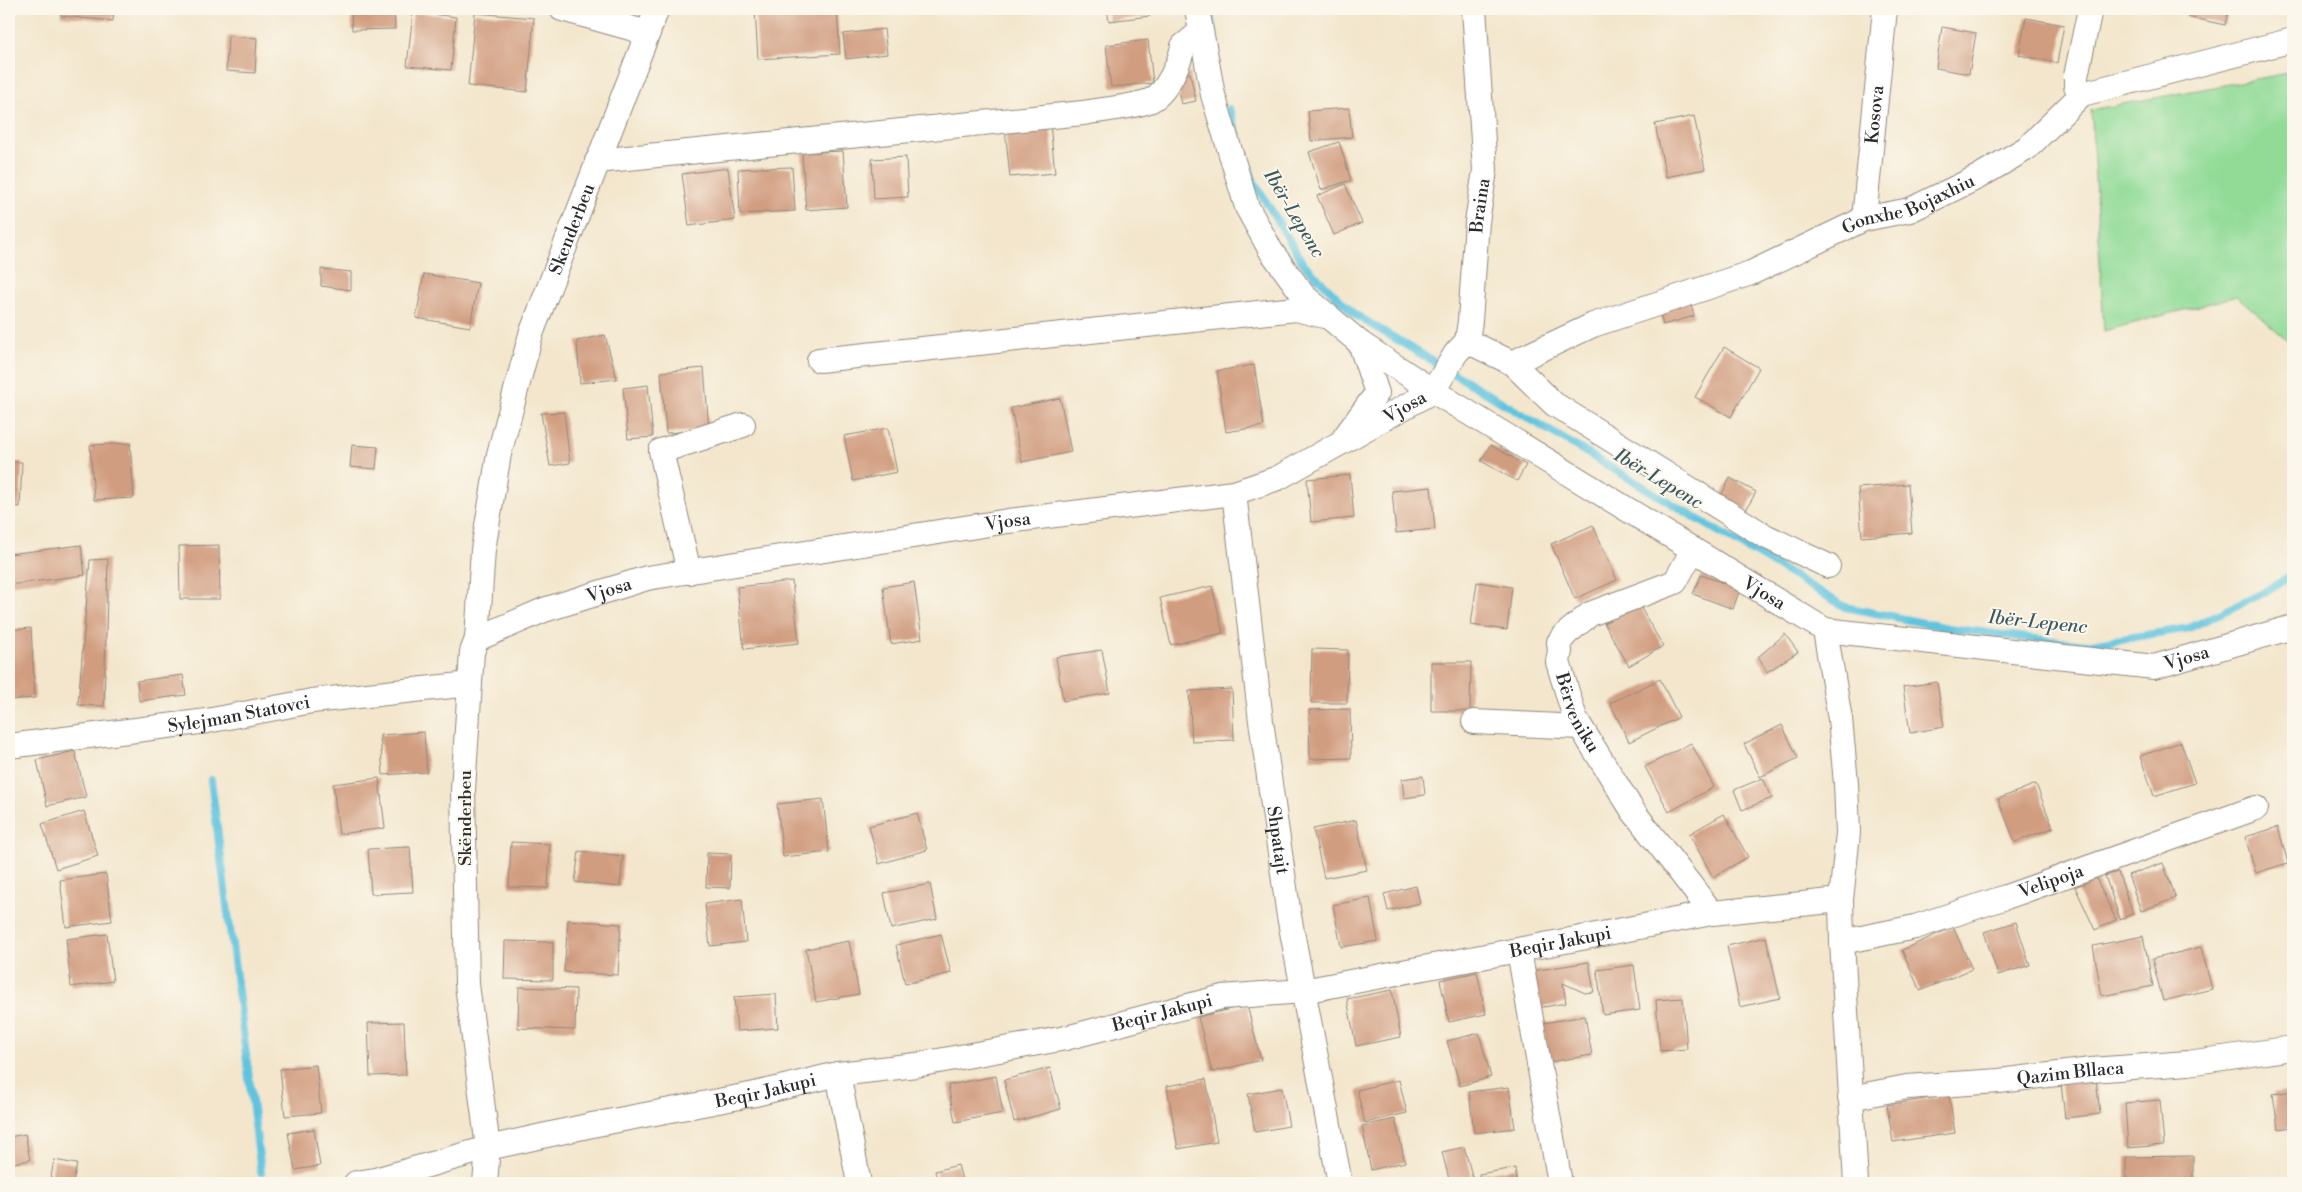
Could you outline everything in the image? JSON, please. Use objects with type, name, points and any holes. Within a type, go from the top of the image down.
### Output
[{"type":"street","points":[[562,9],[648,33]]},
{"type":"street","name":"Skenderbeu","points":[[499,454],[531,334],[658,9]]},
{"type":"street","points":[[1196,9],[1213,95],[1247,207],[1271,250],[1304,296],[1360,343],[1433,391]]},
{"type":"street","name":"Braina","points":[[1433,391],[1462,347],[1474,280],[1477,222],[1485,170],[1474,9]]},
{"type":"street","name":"Kosova","points":[[1864,219],[1885,9]]},
{"type":"street","points":[[2090,9],[2076,76],[2076,86],[2082,94],[2293,40]]},
{"type":"street","points":[[597,161],[1083,114],[1151,101],[1169,80],[1180,60],[1183,46],[1200,32]]},
{"type":"street","name":"Gonxhe Bojaxhiu","points":[[1512,363],[1593,324],[1751,273],[1864,219],[1910,210],[1978,177],[2027,148],[2082,94]]},
{"type":"street","points":[[819,360],[1296,309],[1328,316]]},
{"type":"street","points":[[1339,446],[1377,393],[1360,343]]},
{"type":"street","points":[[1462,347],[1512,363],[1554,404],[1765,536],[1828,566]]},
{"type":"street","name":"Vjosa","points":[[477,639],[544,610],[638,581],[808,551],[1008,521],[1234,493],[1278,478],[1339,446],[1433,391],[1825,630],[2154,666],[2293,627]]},
{"type":"street","points":[[689,572],[661,451],[744,425]]},
{"type":"street","name":"Skënderbeu","points":[[485,1183],[488,1148],[467,984],[463,790],[472,652],[477,639],[483,550],[499,454]]},
{"type":"street","name":"Shpatajt","points":[[1234,493],[1261,721],[1289,916],[1340,1183]]},
{"type":"street","name":"Bërveniku","points":[[1693,550],[1674,582],[1590,614],[1567,632],[1559,642],[1558,662],[1575,718],[1580,727],[1634,811],[1712,914]]},
{"type":"street","points":[[1825,630],[1840,719],[1846,783],[1848,833],[1841,900],[1842,942],[1856,1183]]},
{"type":"street","name":"Sylejman Statovci","points":[[9,746],[207,721],[312,701],[470,684]]},
{"type":"street","points":[[1474,722],[1580,727]]},
{"type":"street","name":"Velipoja","points":[[1842,942],[1915,927],[2006,898],[2256,808]]},
{"type":"street","name":"Beqir Jakupi","points":[[356,1183],[375,1180],[488,1148],[592,1125],[756,1094],[838,1074],[916,1065],[1066,1038],[1222,997],[1303,991],[1712,914],[1841,900]]},
{"type":"street","points":[[1519,951],[1560,1183]]},
{"type":"street","name":"Qazim Bllaca","points":[[1850,1098],[1907,1088],[1999,1081],[2091,1070],[2188,1063],[2293,1048]]},
{"type":"street","points":[[838,1074],[860,1183]]},
{"type":"green space","points":[[2293,72],[2293,345],[2237,296],[2104,331],[2091,110]]},
{"type":"building","points":[[61,9],[114,9],[113,21],[61,16]]},
{"type":"building","points":[[351,9],[394,9],[395,29],[352,30]]},
{"type":"building","points":[[755,9],[837,9],[840,54],[758,59]]},
{"type":"building","points":[[1107,9],[1149,9],[1150,16],[1109,21]]},
{"type":"building","points":[[2189,9],[2229,9],[2225,25],[2187,17]]},
{"type":"building","points":[[413,12],[456,17],[451,70],[407,66]]},
{"type":"building","points":[[475,13],[534,18],[527,92],[468,86]]},
{"type":"building","points":[[2026,18],[2064,25],[2057,63],[2019,55]]},
{"type":"building","points":[[1942,27],[1976,33],[1969,74],[1936,68]]},
{"type":"building","points":[[884,29],[887,54],[846,59],[843,34]]},
{"type":"building","points":[[228,36],[257,38],[255,73],[226,71]]},
{"type":"building","points":[[1148,40],[1153,83],[1111,87],[1106,45]]},
{"type":"building","points":[[1190,73],[1196,101],[1181,104],[1175,76]]},
{"type":"building","points":[[1349,108],[1352,137],[1311,141],[1308,111]]},
{"type":"building","points":[[1694,116],[1705,169],[1666,177],[1655,124]]},
{"type":"building","points":[[1050,124],[1055,173],[1010,177],[1005,129]]},
{"type":"building","points":[[1339,142],[1351,180],[1321,190],[1309,152]]},
{"type":"building","points":[[843,151],[847,207],[806,210],[802,153]]},
{"type":"building","points":[[906,157],[908,197],[874,199],[872,159]]},
{"type":"building","points":[[792,167],[795,211],[740,214],[738,169]]},
{"type":"building","points":[[728,168],[735,220],[689,226],[682,174]]},
{"type":"building","points":[[1345,184],[1362,223],[1334,235],[1317,196]]},
{"type":"building","points":[[321,269],[351,272],[351,290],[321,286]]},
{"type":"building","points":[[424,274],[478,283],[470,327],[416,318]]},
{"type":"building","points":[[1689,297],[1694,316],[1663,325],[1658,306]]},
{"type":"building","points":[[605,335],[617,379],[580,383],[577,341]]},
{"type":"building","points":[[1724,347],[1759,368],[1731,417],[1695,397]]},
{"type":"building","points":[[1254,365],[1264,426],[1226,432],[1217,371]]},
{"type":"building","points":[[704,368],[709,430],[666,433],[661,372]]},
{"type":"building","points":[[648,385],[653,437],[628,439],[623,388]]},
{"type":"building","points":[[1060,398],[1071,452],[1022,462],[1011,408]]},
{"type":"building","points":[[564,412],[570,463],[550,466],[541,413]]},
{"type":"building","points":[[888,428],[897,472],[853,481],[844,436]]},
{"type":"building","points":[[130,443],[134,498],[94,500],[90,445]]},
{"type":"building","points":[[352,445],[378,447],[376,469],[350,467]]},
{"type":"building","points":[[1490,445],[1526,465],[1517,481],[1481,461]]},
{"type":"building","points":[[9,462],[22,462],[20,507],[9,506]]},
{"type":"building","points":[[1350,475],[1354,518],[1311,522],[1307,479]]},
{"type":"building","points":[[1730,478],[1756,492],[1746,510],[1721,496]]},
{"type":"building","points":[[1908,484],[1912,533],[1862,537],[1858,488]]},
{"type":"building","points":[[1431,487],[1435,529],[1396,533],[1392,491]]},
{"type":"building","points":[[1593,525],[1617,580],[1575,599],[1551,544]]},
{"type":"building","points":[[81,545],[85,575],[9,585],[9,554]]},
{"type":"building","points":[[219,545],[220,599],[180,599],[179,546]]},
{"type":"building","points":[[108,559],[104,706],[78,705],[90,560]]},
{"type":"building","points":[[1701,575],[1740,589],[1733,609],[1693,594]]},
{"type":"building","points":[[792,581],[799,643],[744,649],[737,587]]},
{"type":"building","points":[[914,582],[922,639],[891,644],[883,587]]},
{"type":"building","points":[[1477,582],[1512,587],[1507,630],[1471,625]]},
{"type":"building","points":[[1212,586],[1223,633],[1171,645],[1160,598]]},
{"type":"building","points":[[1638,603],[1663,646],[1629,666],[1604,623]]},
{"type":"building","points":[[31,628],[35,698],[9,700],[9,630]]},
{"type":"building","points":[[1785,634],[1798,652],[1767,672],[1758,657]]},
{"type":"building","points":[[1312,649],[1348,650],[1347,703],[1311,703]]},
{"type":"building","points":[[1102,650],[1110,693],[1063,701],[1056,657]]},
{"type":"building","points":[[1431,662],[1471,662],[1470,711],[1431,711]]},
{"type":"building","points":[[183,675],[186,695],[139,701],[137,681]]},
{"type":"building","points":[[1660,679],[1679,717],[1629,742],[1610,703]]},
{"type":"building","points":[[1937,682],[1944,727],[1910,733],[1903,687]]},
{"type":"building","points":[[1232,689],[1234,740],[1192,742],[1189,691]]},
{"type":"building","points":[[1350,709],[1351,758],[1310,759],[1309,710]]},
{"type":"building","points":[[1782,725],[1798,758],[1760,777],[1744,744]]},
{"type":"building","points":[[424,732],[427,772],[383,775],[380,735]]},
{"type":"building","points":[[2181,742],[2195,783],[2154,796],[2140,756]]},
{"type":"building","points":[[1691,743],[1714,787],[1669,812],[1645,767]]},
{"type":"building","points":[[75,751],[86,797],[47,806],[37,760]]},
{"type":"building","points":[[9,775],[15,803],[9,804]]},
{"type":"building","points":[[1423,776],[1425,795],[1404,798],[1402,779]]},
{"type":"building","points":[[379,778],[385,828],[339,834],[333,784]]},
{"type":"building","points":[[1763,778],[1772,798],[1742,810],[1734,790]]},
{"type":"building","points":[[2036,784],[2053,828],[2015,842],[1998,799]]},
{"type":"building","points":[[823,799],[829,852],[783,857],[777,804]]},
{"type":"building","points":[[84,811],[98,856],[56,869],[42,824]]},
{"type":"building","points":[[917,813],[927,850],[879,864],[869,826]]},
{"type":"building","points":[[1724,814],[1748,857],[1713,877],[1689,834]]},
{"type":"building","points":[[1356,820],[1367,870],[1324,878],[1313,829]]},
{"type":"building","points":[[2278,827],[2288,863],[2256,873],[2245,837]]},
{"type":"building","points":[[511,842],[550,844],[548,888],[509,887]]},
{"type":"building","points":[[410,847],[413,892],[371,894],[368,849]]},
{"type":"building","points":[[579,851],[623,856],[620,887],[575,882]]},
{"type":"building","points":[[707,853],[731,854],[730,888],[706,887]]},
{"type":"building","points":[[2163,863],[2176,898],[2141,911],[2128,875]]},
{"type":"building","points":[[2118,872],[2133,914],[2120,919],[2105,876]]},
{"type":"building","points":[[106,874],[112,921],[66,927],[60,880]]},
{"type":"building","points":[[2096,878],[2116,920],[2095,930],[2075,887]]},
{"type":"building","points":[[930,884],[937,919],[891,929],[884,893]]},
{"type":"building","points":[[1416,886],[1420,903],[1388,911],[1384,894]]},
{"type":"building","points":[[1370,898],[1378,941],[1341,947],[1333,905]]},
{"type":"building","points":[[742,899],[746,942],[710,946],[705,904]]},
{"type":"building","points":[[568,920],[621,924],[618,975],[564,972]]},
{"type":"building","points":[[2016,922],[2030,965],[1998,975],[1984,932]]},
{"type":"building","points":[[1953,927],[1972,969],[1920,991],[1902,950]]},
{"type":"building","points":[[107,934],[113,981],[71,987],[66,939]]},
{"type":"building","points":[[941,934],[951,973],[905,984],[896,945]]},
{"type":"building","points":[[2143,936],[2153,986],[2102,996],[2093,946]]},
{"type":"building","points":[[1766,937],[1780,998],[1740,1007],[1727,946]]},
{"type":"building","points":[[505,941],[553,942],[553,980],[504,979]]},
{"type":"building","points":[[849,941],[859,994],[816,1002],[806,949]]},
{"type":"building","points":[[2201,947],[2212,989],[2163,1001],[2152,959]]},
{"type":"building","points":[[1589,962],[1594,992],[1585,993],[1563,983],[1566,1003],[1538,1008],[1532,971]]},
{"type":"building","points":[[1634,965],[1640,1010],[1603,1015],[1597,970]]},
{"type":"building","points":[[1477,972],[1486,1014],[1449,1022],[1440,980]]},
{"type":"building","points":[[519,987],[576,989],[575,1030],[518,1028]]},
{"type":"building","points":[[1392,990],[1401,1037],[1356,1046],[1347,999]]},
{"type":"building","points":[[776,994],[778,1028],[737,1031],[734,997]]},
{"type":"building","points":[[1683,998],[1687,1049],[1660,1051],[1656,1000]]},
{"type":"building","points":[[1247,1005],[1261,1060],[1212,1072],[1198,1017]]},
{"type":"building","points":[[1585,1016],[1592,1055],[1550,1062],[1543,1023]]},
{"type":"building","points":[[404,1022],[406,1075],[370,1076],[368,1023]]},
{"type":"building","points":[[1479,1033],[1491,1077],[1460,1086],[1447,1041]]},
{"type":"building","points":[[316,1065],[321,1113],[285,1116],[280,1069]]},
{"type":"building","points":[[1050,1068],[1061,1109],[1014,1122],[1004,1080]]},
{"type":"building","points":[[996,1076],[1003,1113],[955,1122],[948,1085]]},
{"type":"building","points":[[1206,1079],[1217,1142],[1178,1149],[1167,1086]]},
{"type":"building","points":[[2096,1079],[2100,1114],[2065,1118],[2061,1083]]},
{"type":"building","points":[[1399,1080],[1407,1113],[1365,1123],[1357,1090]]},
{"type":"building","points":[[1509,1087],[1515,1128],[1474,1133],[1469,1092]]},
{"type":"building","points":[[1282,1088],[1289,1126],[1255,1132],[1248,1094]]},
{"type":"building","points":[[2293,1091],[2293,1127],[2278,1129],[2273,1094]]},
{"type":"building","points":[[1949,1095],[1955,1133],[1893,1142],[1887,1105]]},
{"type":"building","points":[[2160,1100],[2164,1145],[2128,1148],[2125,1103]]},
{"type":"building","points":[[1395,1119],[1405,1162],[1371,1170],[1362,1126]]},
{"type":"building","points":[[314,1129],[320,1166],[295,1170],[288,1133]]},
{"type":"building","points":[[25,1134],[30,1160],[9,1164],[9,1137]]},
{"type":"building","points":[[1464,1147],[1473,1179],[1450,1183],[1442,1152]]},
{"type":"building","points":[[2193,1156],[2193,1183],[2126,1183],[2126,1157]]},
{"type":"building","points":[[54,1160],[77,1164],[73,1183],[50,1183]]},
{"type":"building","points":[[958,1165],[963,1183],[938,1183],[935,1171]]},
{"type":"building","points":[[1515,1168],[1517,1183],[1480,1183],[1479,1174]]},
{"type":"building","points":[[1404,1177],[1406,1183],[1379,1183],[1379,1182]]},
{"type":"waterway","name":"Ibër-Lepenc","points":[[1209,9],[1213,31]]},
{"type":"waterway","name":"Ibër-Lepenc","points":[[1229,109],[1253,180],[1303,263],[1354,314],[1845,607],[1948,628],[2085,645],[2189,628],[2263,593],[2293,574]]},
{"type":"waterway","points":[[211,780],[261,1172]]}]
